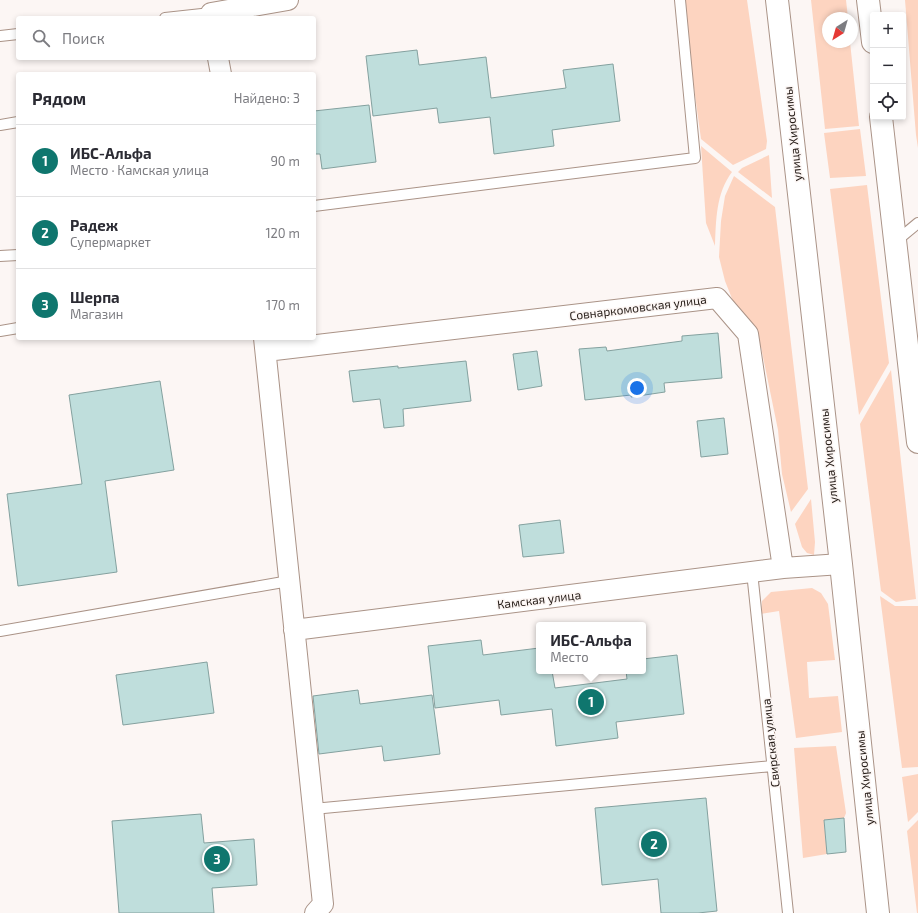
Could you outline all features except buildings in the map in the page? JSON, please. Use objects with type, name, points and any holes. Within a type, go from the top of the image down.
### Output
[{"type":"main road","name":"улица Хиросимы","points":[[777,0],[841,564],[878,913]]},
{"type":"main road","points":[[868,0],[870,17]]},
{"type":"main road","points":[[881,120],[918,442]]},
{"type":"street","points":[[211,10],[288,0]]},
{"type":"street","points":[[218,60],[221,72]]},
{"type":"street","name":"Совнаркомовская улица","points":[[316,340],[717,298],[748,334],[783,568]]},
{"type":"street","name":"Совнаркомовская улица","points":[[265,345],[313,340]]},
{"type":"street","points":[[265,345],[323,904],[315,913]]},
{"type":"street","points":[[783,568],[841,564]]},
{"type":"street","name":"Камская улица","points":[[294,630],[783,568]]},
{"type":"lane","points":[[316,206],[695,158],[680,0]]},
{"type":"lane","points":[[176,16],[211,10]]},
{"type":"lane","points":[[0,36],[16,34]]},
{"type":"lane","points":[[0,125],[16,122]]},
{"type":"lane","points":[[895,243],[918,223]]},
{"type":"lane","points":[[0,256],[16,255]]},
{"type":"lane","points":[[0,331],[16,328]]},
{"type":"lane","name":"Свирская улица","points":[[752,572],[788,913]]},
{"type":"lane","points":[[0,631],[289,581]]},
{"type":"lane","points":[[313,809],[772,766]]},
{"type":"shaded area","points":[[682,0],[747,0],[767,141],[766,149],[733,165],[701,139]]},
{"type":"shaded area","points":[[811,0],[846,0],[847,12],[822,12],[822,48],[851,48],[859,126],[825,129]]},
{"type":"shaded area","points":[[905,0],[918,0],[918,148],[916,135]]},
{"type":"shaded area","points":[[860,129],[866,176],[830,178],[824,133]]},
{"type":"shaded area","points":[[701,146],[732,172],[720,198],[715,246],[706,223]]},
{"type":"shaded area","points":[[769,155],[772,198],[738,172],[742,168]]},
{"type":"shaded area","points":[[734,176],[775,207],[808,489],[791,512],[782,474],[778,430],[761,347],[733,301],[725,281],[719,257],[721,221],[725,196]]},
{"type":"shaded area","points":[[867,185],[889,363],[859,415],[830,189]]},
{"type":"shaded area","points":[[891,370],[916,599],[896,602],[881,591],[860,424]]},
{"type":"shaded area","points":[[811,499],[815,542],[814,555],[807,553],[802,547],[795,524]]},
{"type":"shaded area","points":[[812,588],[821,593],[828,604],[835,660],[807,662],[809,698],[838,696],[842,732],[796,738],[779,611],[761,614],[762,601],[771,592]]},
{"type":"shaded area","points":[[880,596],[895,606],[918,606],[918,767],[902,768]]},
{"type":"shaded area","points":[[836,746],[846,813],[844,818],[824,820],[827,854],[803,858],[794,748]]},
{"type":"shaded area","points":[[918,774],[918,812],[908,822],[902,777]]},
{"type":"shaded area","points":[[918,820],[918,913],[917,913],[907,831]]},
{"type":"place","name":"ИБС-Альфа","points":[[591,702]]},
{"type":"place","name":"Радеж","points":[[654,844]]},
{"type":"place","name":"Шерпа","points":[[217,859]]}]
